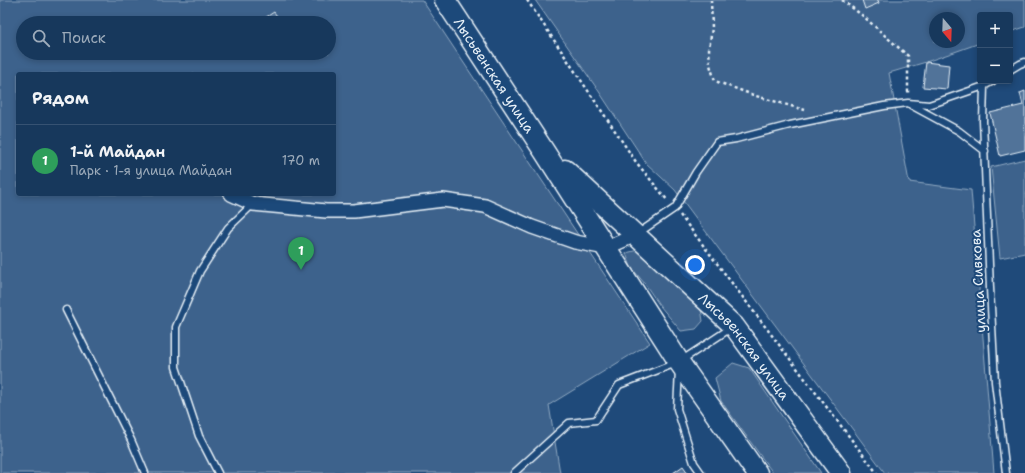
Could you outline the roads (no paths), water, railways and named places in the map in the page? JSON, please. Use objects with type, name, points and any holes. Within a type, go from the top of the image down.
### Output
[{"type":"main road","name":"Лысьвенская улица","points":[[445,0],[679,362],[757,473]]},
{"type":"main road","name":"Лысьвенская улица","points":[[544,151],[734,326],[841,473]]},
{"type":"street","points":[[235,196],[253,204],[326,211],[354,211],[443,200],[485,206],[532,227],[575,242],[606,248],[636,235]]},
{"type":"lane","points":[[1013,68],[1025,62]]},
{"type":"lane","points":[[636,235],[675,208],[696,172],[717,142],[790,125],[884,106],[908,104],[929,105],[988,84]]},
{"type":"lane","name":"улица Сивкова","points":[[984,86],[983,121],[995,382],[1006,473]]},
{"type":"lane","points":[[908,104],[959,131],[985,151]]},
{"type":"lane","points":[[218,473],[199,436],[176,367],[176,327],[200,271],[228,228],[253,204]]},
{"type":"lane","points":[[66,310],[146,473]]},
{"type":"lane","points":[[514,473],[569,422],[596,420],[619,385],[679,362],[734,326]]},
{"type":"lane","points":[[679,362],[677,409],[694,463],[702,473]]},
{"type":"place","name":"1-й Майдан","points":[[301,270]]}]
